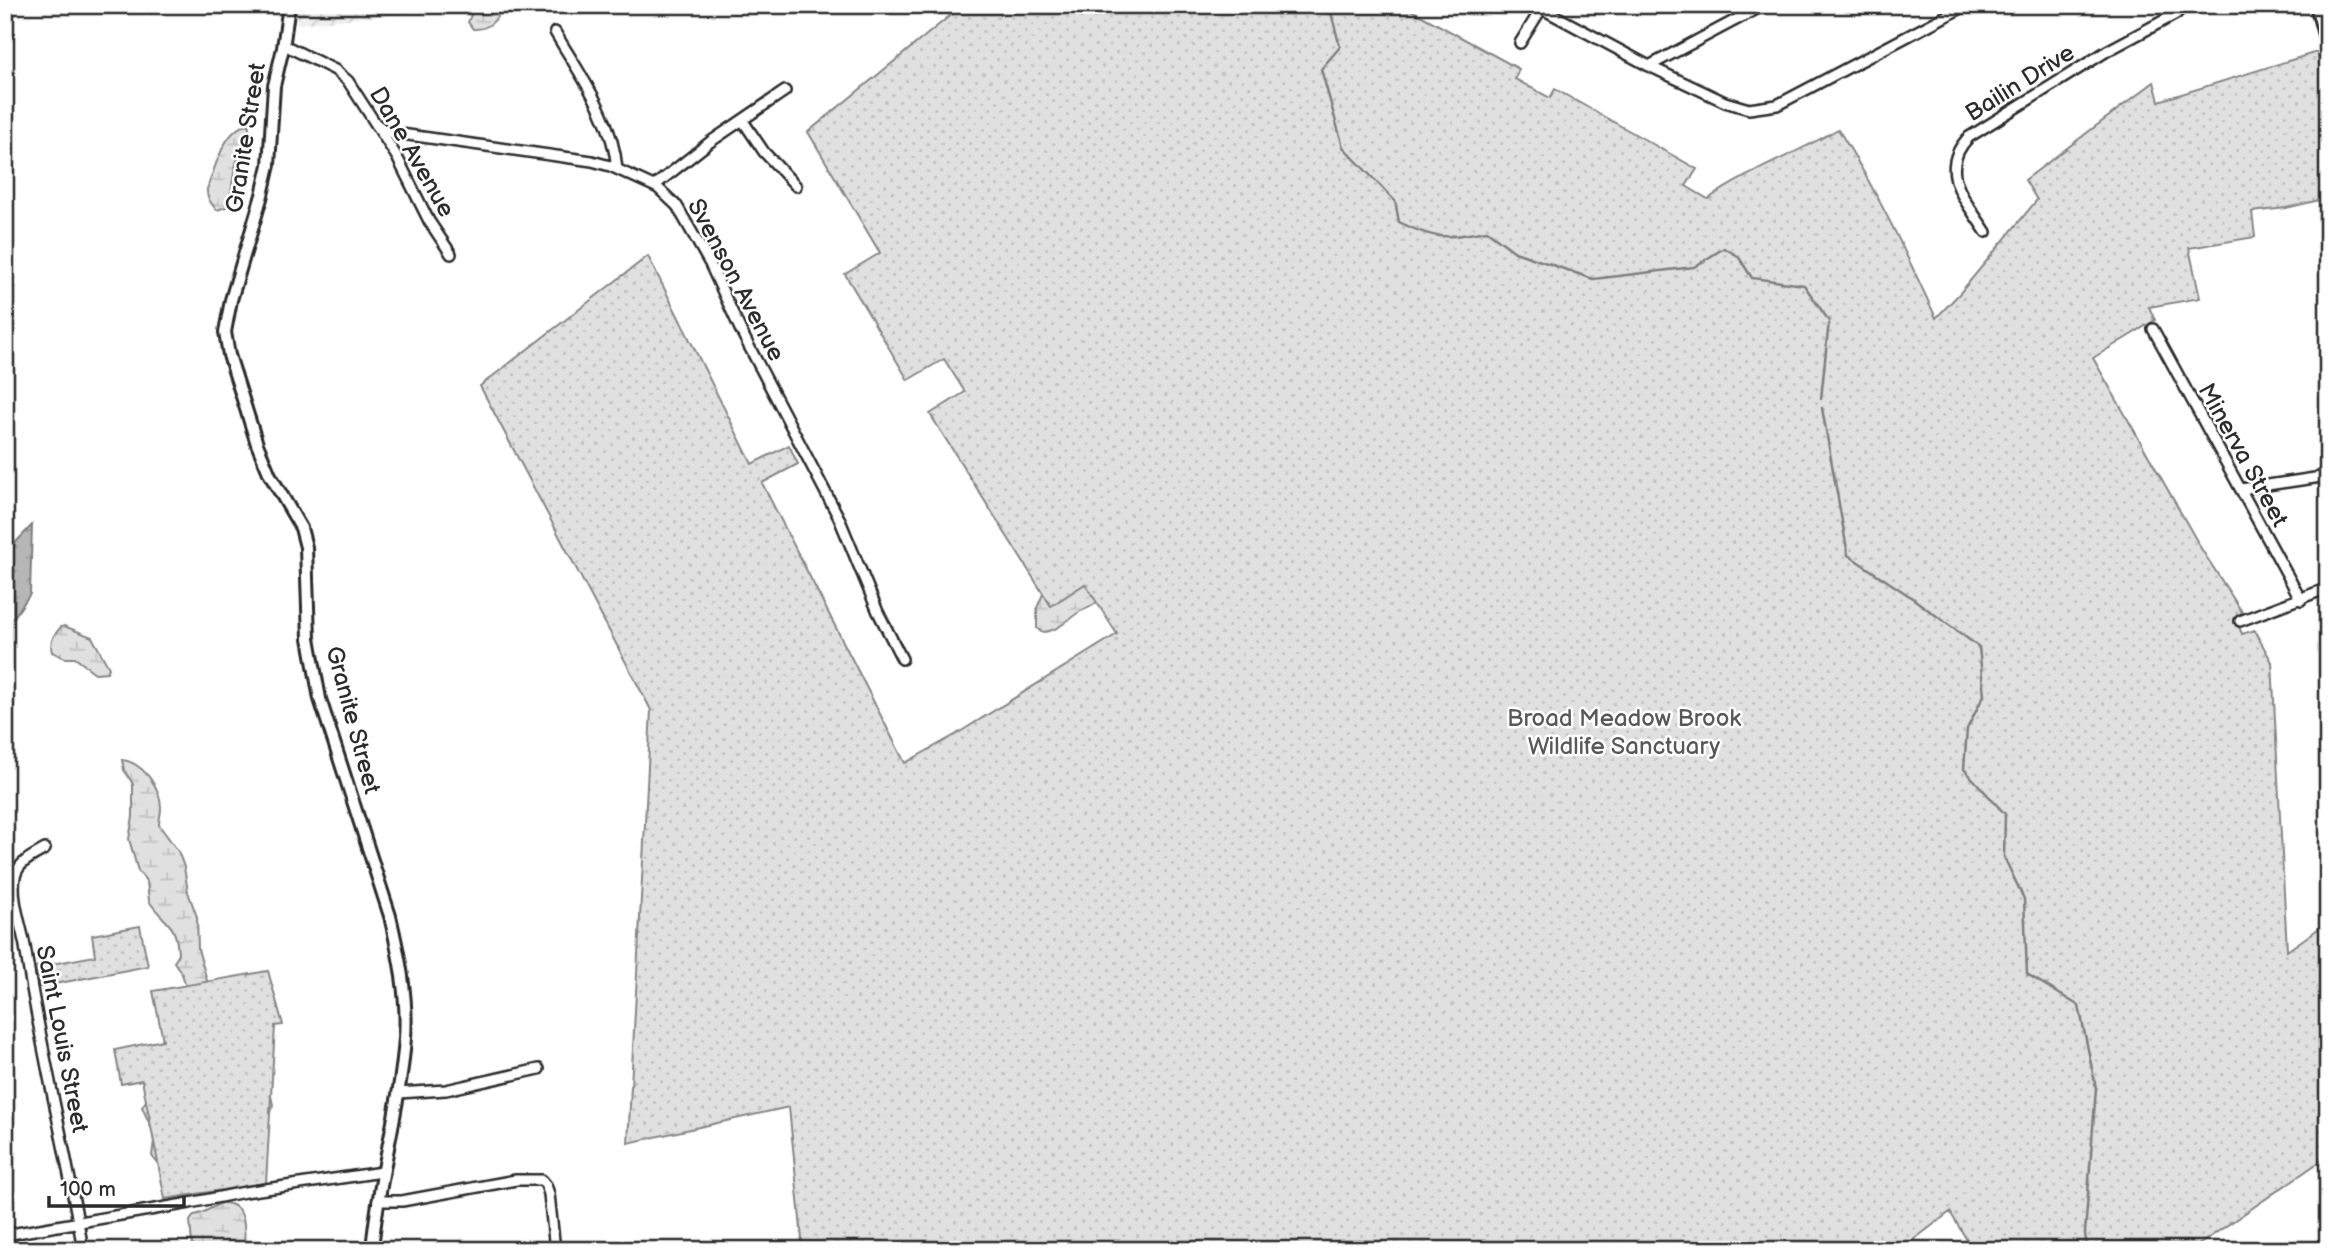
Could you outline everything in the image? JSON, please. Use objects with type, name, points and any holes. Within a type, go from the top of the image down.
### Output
[{"type":"main road","points":[[2318,5],[2328,46]]},
{"type":"street","name":"Granite Street","points":[[289,5],[284,45],[274,86],[269,165],[231,300],[225,332],[229,355],[257,444],[270,475],[301,528],[306,547],[309,638],[320,699],[390,915],[398,950],[405,1002],[405,1035],[372,1250]]},
{"type":"street","points":[[1649,66],[1764,5]]},
{"type":"street","points":[[1520,43],[1540,6],[1649,66],[1740,108],[1770,107],[1967,5]]},
{"type":"street","name":"Bailin Drive","points":[[1986,232],[1954,178],[1954,164],[1962,144],[2045,88],[2176,14],[2184,5]]},
{"type":"street","points":[[555,32],[604,117],[615,149],[617,169]]},
{"type":"street","name":"Dane Avenue","points":[[284,45],[336,71],[348,81],[397,157],[429,221],[451,254]]},
{"type":"street","points":[[654,186],[710,142],[785,91]]},
{"type":"street","points":[[743,121],[764,152],[796,186]]},
{"type":"street","name":"Svenson Avenue","points":[[375,123],[387,132],[592,161],[654,186],[677,206],[700,245],[741,331],[839,517],[878,612],[902,659]]},
{"type":"street","name":"Minerva Street","points":[[2153,329],[2183,389],[2301,600]]},
{"type":"street","points":[[2241,489],[2328,476]]},
{"type":"street","points":[[2240,621],[2328,588]]},
{"type":"street","name":"Saint Louis Street","points":[[45,849],[25,860],[16,873],[14,893],[83,1250]]},
{"type":"street","points":[[398,1093],[446,1090],[539,1069]]},
{"type":"street","points":[[5,1235],[245,1192],[382,1172]]},
{"type":"street","points":[[378,1201],[402,1201],[516,1181],[538,1180],[546,1185],[555,1250]]},
{"type":"shaded area","points":[[298,5],[464,5],[462,8],[297,24]]},
{"type":"green space","points":[[475,5],[504,5],[492,23],[484,28],[473,29],[468,22]]},
{"type":"green space","name":"Broad Meadow Brook Wildlife Sanctuary","points":[[963,5],[1402,5],[1519,69],[1515,79],[1550,98],[1555,89],[1697,169],[1686,186],[1708,199],[1838,129],[1878,198],[1936,318],[2037,200],[2025,180],[2154,82],[2159,101],[2317,52],[2328,107],[2328,198],[2286,208],[2252,212],[2255,237],[2189,248],[2200,298],[2149,307],[2155,320],[2093,358],[2202,550],[2242,612],[2235,617],[2242,634],[2254,630],[2272,662],[2287,951],[2328,922],[2328,1156],[2191,1250],[1973,1250],[1950,1212],[1900,1250],[803,1250],[789,1107],[628,1143],[651,710],[480,386],[648,256],[752,464],[789,445],[798,464],[762,483],[905,763],[1117,634],[1085,584],[1051,606],[930,414],[965,392],[944,359],[908,380],[845,274],[880,253],[808,132]]},
{"type":"green space","points":[[249,124],[247,138],[235,167],[229,206],[217,210],[209,200],[207,189],[217,160],[233,133]]},
{"type":"green space","points":[[1044,572],[1086,575],[1100,599],[1058,627],[1041,632],[1037,628],[1037,608],[1043,594]]},
{"type":"green space","points":[[64,626],[92,637],[109,668],[107,672],[95,673],[75,658],[65,658],[52,652],[53,638]]},
{"type":"green space","points":[[122,760],[137,765],[149,777],[158,792],[161,808],[159,825],[178,851],[184,867],[188,892],[197,917],[198,949],[210,991],[267,1077],[273,1105],[267,1120],[170,1168],[158,1164],[152,1156],[152,1129],[142,1107],[149,1096],[152,1051],[182,1015],[186,986],[174,962],[178,956],[173,930],[149,901],[147,882],[138,871],[129,839],[133,817],[133,784],[124,770]]},
{"type":"green space","points":[[140,926],[148,966],[39,987],[35,967],[95,956],[92,935]]},
{"type":"green space","points":[[268,971],[283,1025],[275,1026],[266,1183],[165,1199],[142,1080],[121,1084],[115,1050],[163,1040],[153,991]]},
{"type":"green space","points":[[221,1203],[230,1204],[240,1212],[244,1226],[244,1250],[196,1250],[192,1244],[190,1221],[194,1215]]},
{"type":"water","points":[[32,525],[30,594],[5,630],[5,560],[16,542]]},
{"type":"waterway","points":[[1329,5],[1340,47],[1321,69],[1343,147],[1395,201],[1399,222],[1442,236],[1487,231],[1515,252],[1593,279],[1694,267],[1724,248],[1738,256],[1752,278],[1804,285],[1829,321],[1821,399]]},
{"type":"waterway","points":[[1822,408],[1848,555],[1979,647],[1984,695],[1967,729],[1964,769],[2005,814],[2004,857],[2024,899],[2027,974],[2079,1006],[2096,1088],[2085,1233],[2087,1250]]}]
